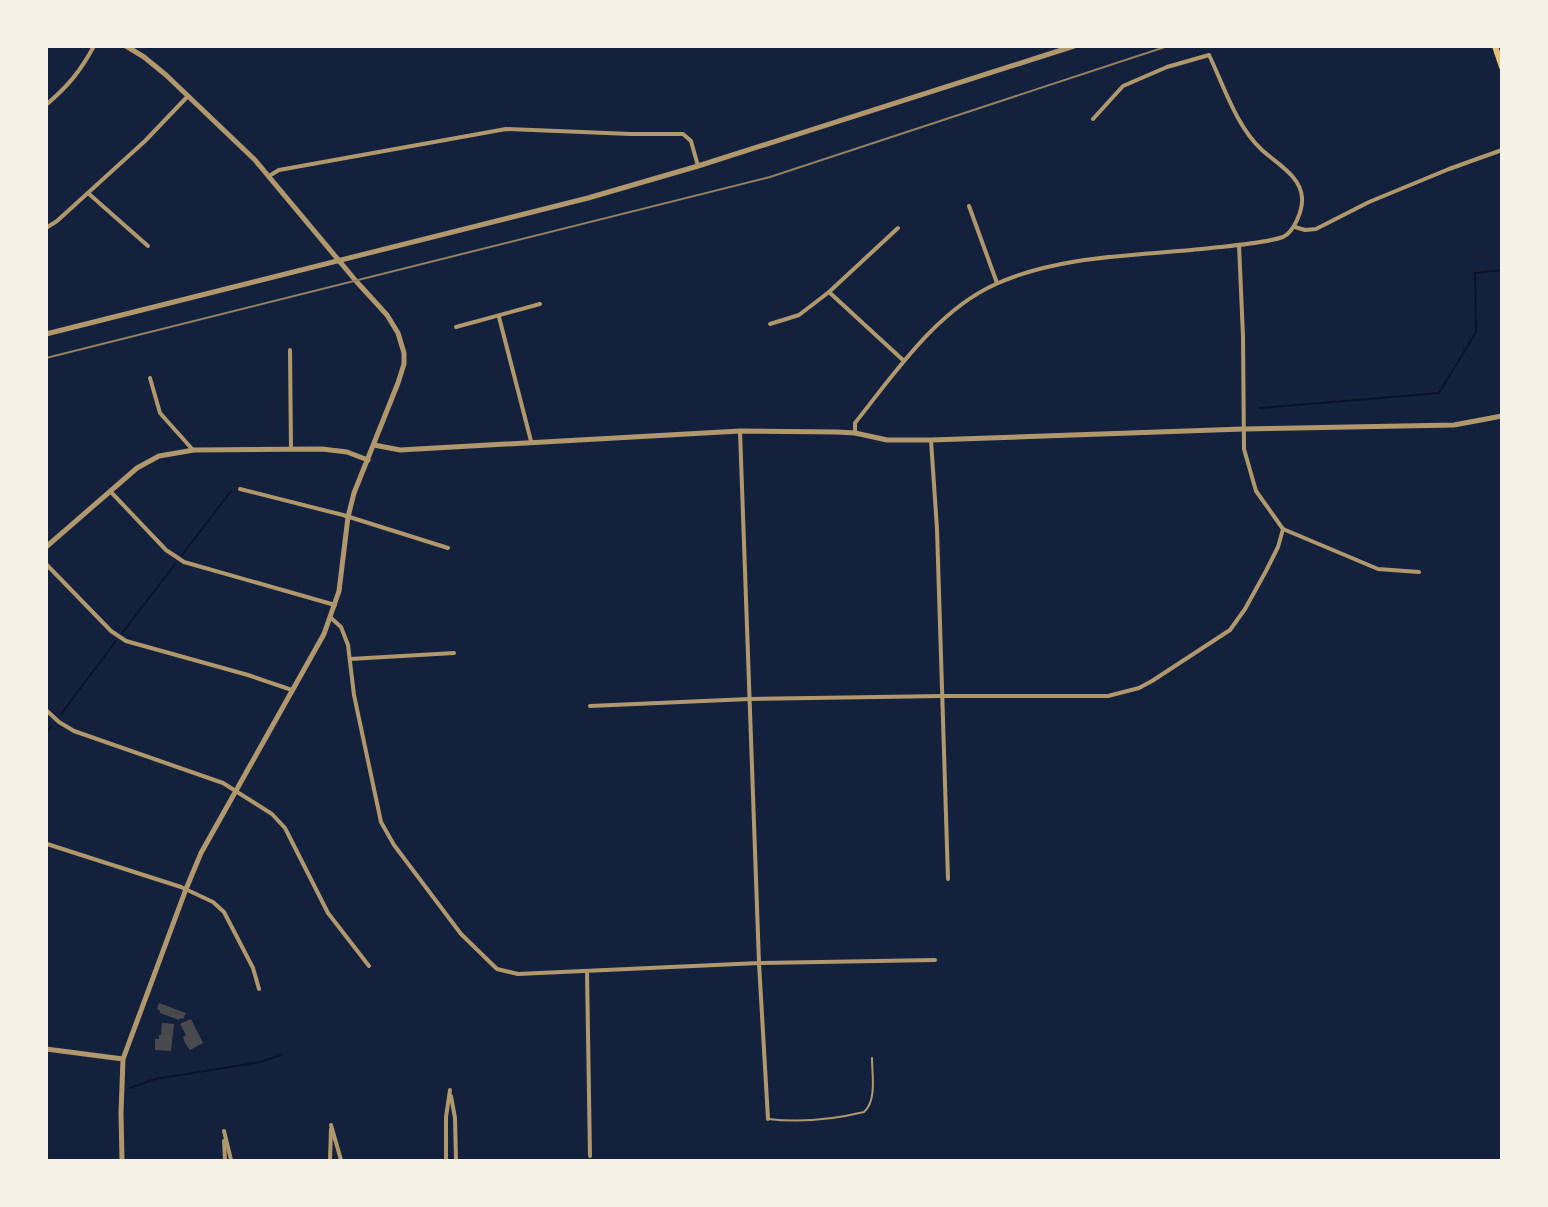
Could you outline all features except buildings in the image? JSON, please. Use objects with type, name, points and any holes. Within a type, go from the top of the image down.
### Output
[{"type":"main road","points":[[1495,46],[1502,67]]},
{"type":"street","points":[[46,105],[68,86],[80,71],[94,46]]},
{"type":"street","points":[[122,1161],[123,1059],[186,889],[216,825],[324,634],[339,591],[348,517],[354,493],[404,364],[402,344],[387,315],[269,176],[241,145],[189,95],[156,66],[126,46]]},
{"type":"street","points":[[46,334],[588,198],[698,166],[1074,46]]},
{"type":"street","points":[[855,433],[855,423],[904,361],[945,318],[970,297],[997,283],[1040,269],[1080,261],[1239,245],[1284,236],[1295,227],[1302,198],[1297,184],[1282,165],[1261,150],[1240,121],[1209,55],[1167,67],[1123,86],[1093,119]]},
{"type":"street","points":[[46,228],[145,141],[189,95]]},
{"type":"street","points":[[269,176],[279,170],[506,129],[683,134],[691,141],[698,166]]},
{"type":"street","points":[[1295,227],[1305,231],[1316,229],[1369,202],[1502,150]]},
{"type":"street","points":[[88,193],[148,246]]},
{"type":"street","points":[[969,206],[997,283]]},
{"type":"street","points":[[771,324],[799,315],[829,292],[898,228]]},
{"type":"street","points":[[1239,245],[1243,336],[1243,429],[1248,467],[1256,491],[1283,529],[1378,569],[1419,572]]},
{"type":"street","points":[[829,292],[904,361]]},
{"type":"street","points":[[456,327],[540,304]]},
{"type":"street","points":[[499,317],[531,441]]},
{"type":"street","points":[[290,350],[291,449]]},
{"type":"street","points":[[150,378],[159,413],[194,450]]},
{"type":"street","points":[[374,446],[400,450],[740,431],[855,433],[887,440],[932,441],[1243,429],[1454,425],[1502,416]]},
{"type":"street","points":[[740,431],[759,963],[768,1119]]},
{"type":"street","points":[[932,441],[938,529],[948,879]]},
{"type":"street","points":[[46,547],[137,468],[159,456],[194,450],[322,449],[347,452],[368,460]]},
{"type":"street","points":[[240,489],[348,517],[448,548]]},
{"type":"street","points":[[110,491],[166,550],[184,562],[335,605]]},
{"type":"street","points":[[590,706],[749,699],[1108,696],[1139,688],[1175,668],[1230,630],[1245,609],[1266,571],[1278,547],[1283,529]]},
{"type":"street","points":[[46,564],[111,631],[126,641],[293,690]]},
{"type":"street","points":[[330,617],[345,635],[354,695],[381,822],[394,845],[461,934],[497,969],[518,974],[759,963],[935,960]]},
{"type":"street","points":[[350,659],[454,653]]},
{"type":"street","points":[[46,710],[59,722],[74,731],[223,783],[280,821],[328,912],[369,966]]},
{"type":"street","points":[[47,844],[186,889],[213,902],[224,912],[253,968],[259,990]]},
{"type":"street","points":[[587,972],[590,1156]]},
{"type":"street","points":[[46,1048],[123,1059]]},
{"type":"street","points":[[446,1161],[446,1117],[450,1090],[455,1118],[456,1161]]},
{"type":"street","points":[[330,1161],[331,1125],[341,1161]]},
{"type":"street","points":[[225,1161],[224,1131],[231,1161]]},
{"type":"lane","points":[[768,1119],[794,1122],[823,1121],[864,1112],[869,1108],[871,1100],[872,1058]]},
{"type":"waterway","points":[[1260,408],[1439,393],[1476,332],[1475,273],[1502,270]]},
{"type":"waterway","points":[[182,555],[231,491]]},
{"type":"waterway","points":[[123,632],[175,564]]},
{"type":"waterway","points":[[61,714],[116,641]]},
{"type":"waterway","points":[[46,733],[52,726]]},
{"type":"waterway","points":[[130,1088],[155,1079],[261,1062],[280,1055]]},
{"type":"railway","points":[[46,358],[770,177],[1168,46]]}]
